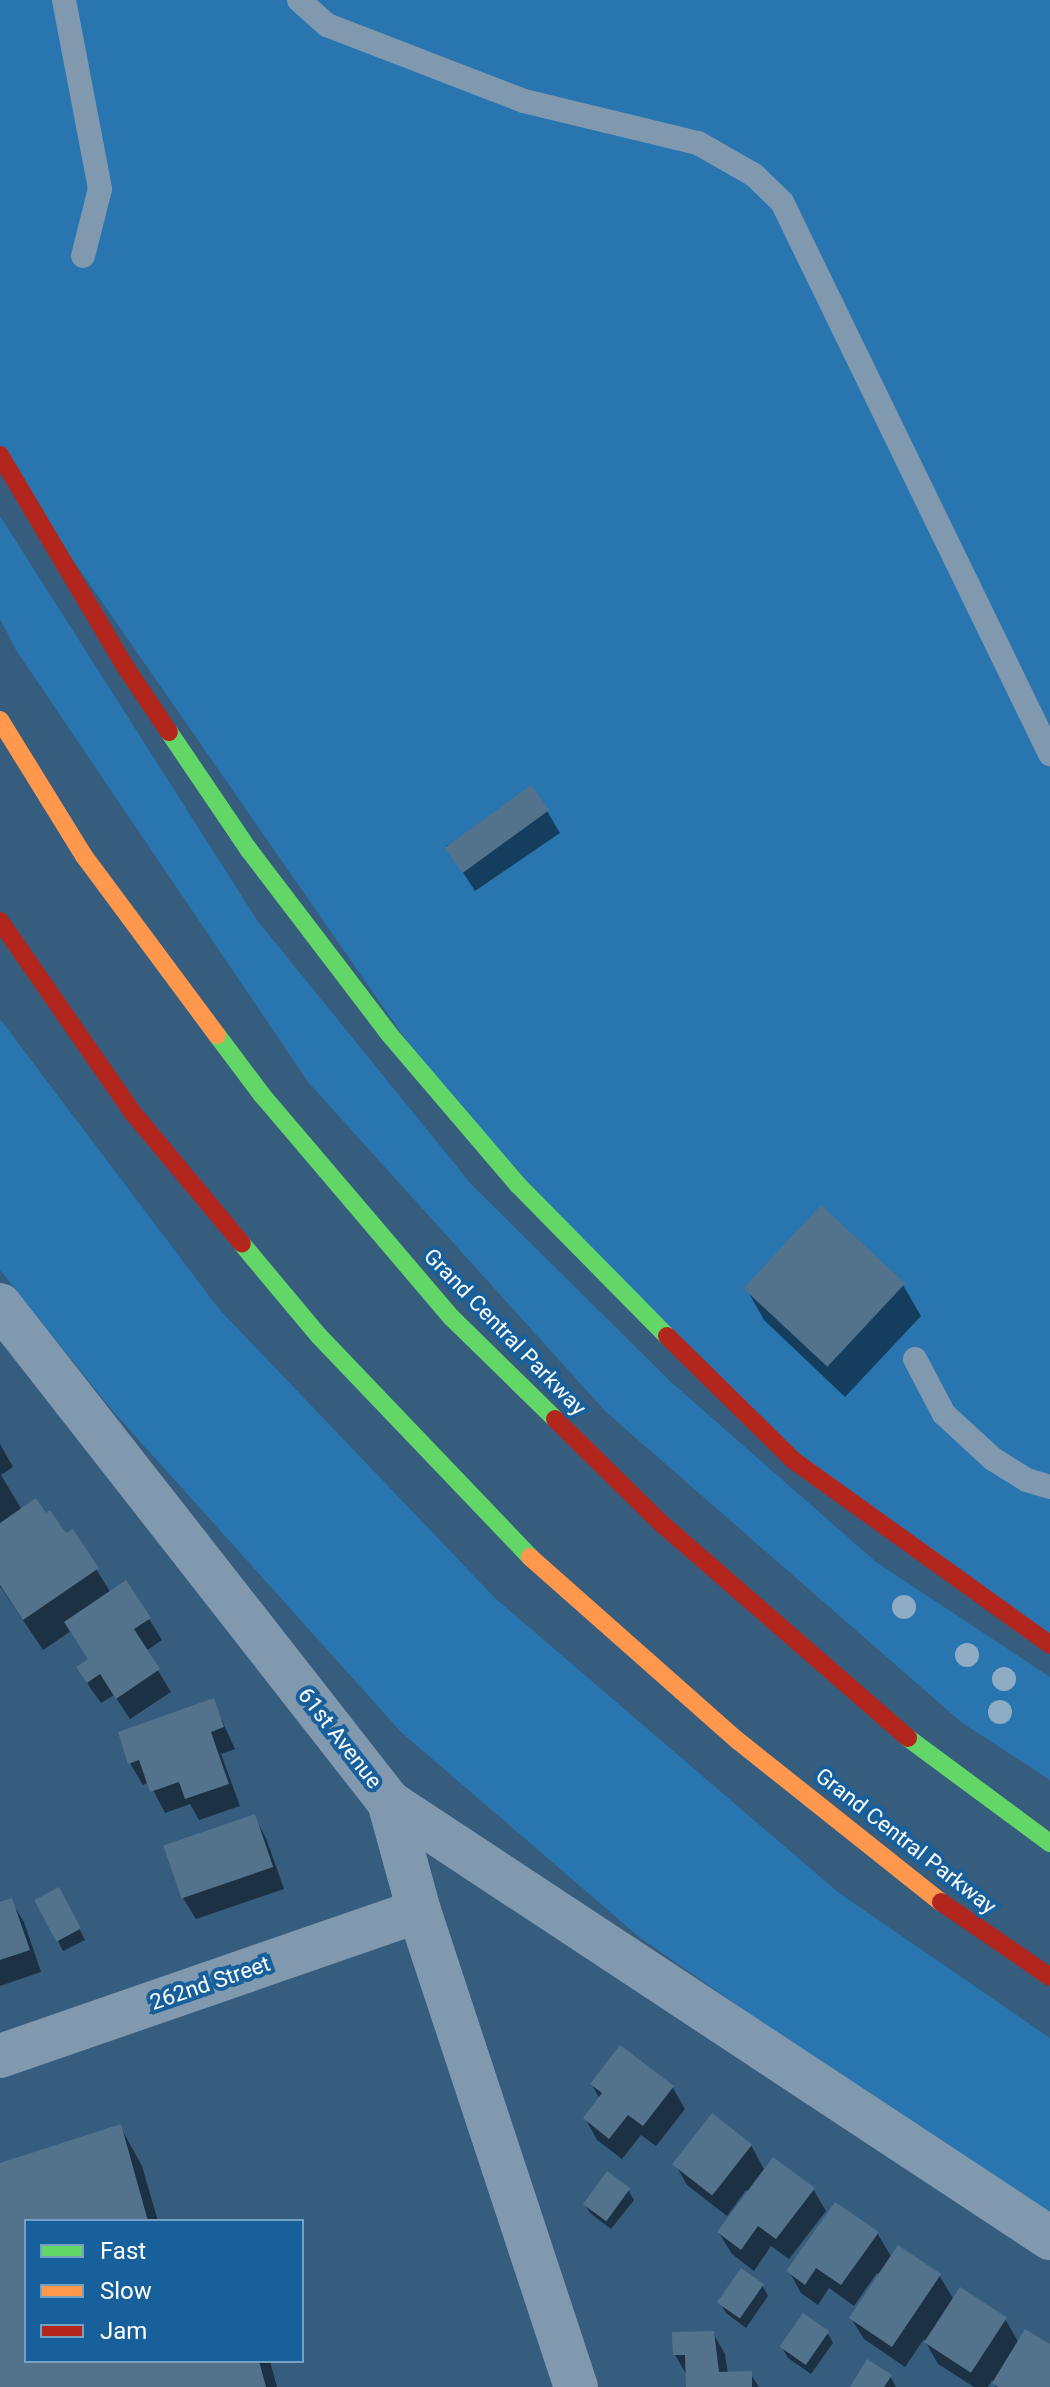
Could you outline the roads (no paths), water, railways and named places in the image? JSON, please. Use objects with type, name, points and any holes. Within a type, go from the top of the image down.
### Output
[{"type":"main road","points":[[0,455],[126,668],[249,850],[389,1034],[518,1185],[584,1255],[793,1460],[1050,1645]]},
{"type":"main road","name":"Grand Central Parkway","points":[[0,720],[84,856],[262,1095],[451,1317],[662,1524],[883,1719],[1050,1843]]},
{"type":"main road","name":"Grand Central Parkway","points":[[0,921],[133,1113],[319,1336],[520,1548],[737,1740],[966,1921],[1050,1977]]},
{"type":"street","name":"61st Avenue","points":[[0,1305],[389,1802],[419,1911],[576,2387]]},
{"type":"street","points":[[389,1802],[1050,2238]]},
{"type":"street","name":"262nd Street","points":[[0,2056],[419,1911]]},
{"type":"lane","points":[[64,0],[100,189],[83,256]]},
{"type":"lane","points":[[299,0],[327,25],[524,101],[698,143],[754,175],[782,202],[1050,754]]},
{"type":"lane","points":[[915,1359],[944,1414],[993,1459],[1027,1480],[1050,1487]]}]
